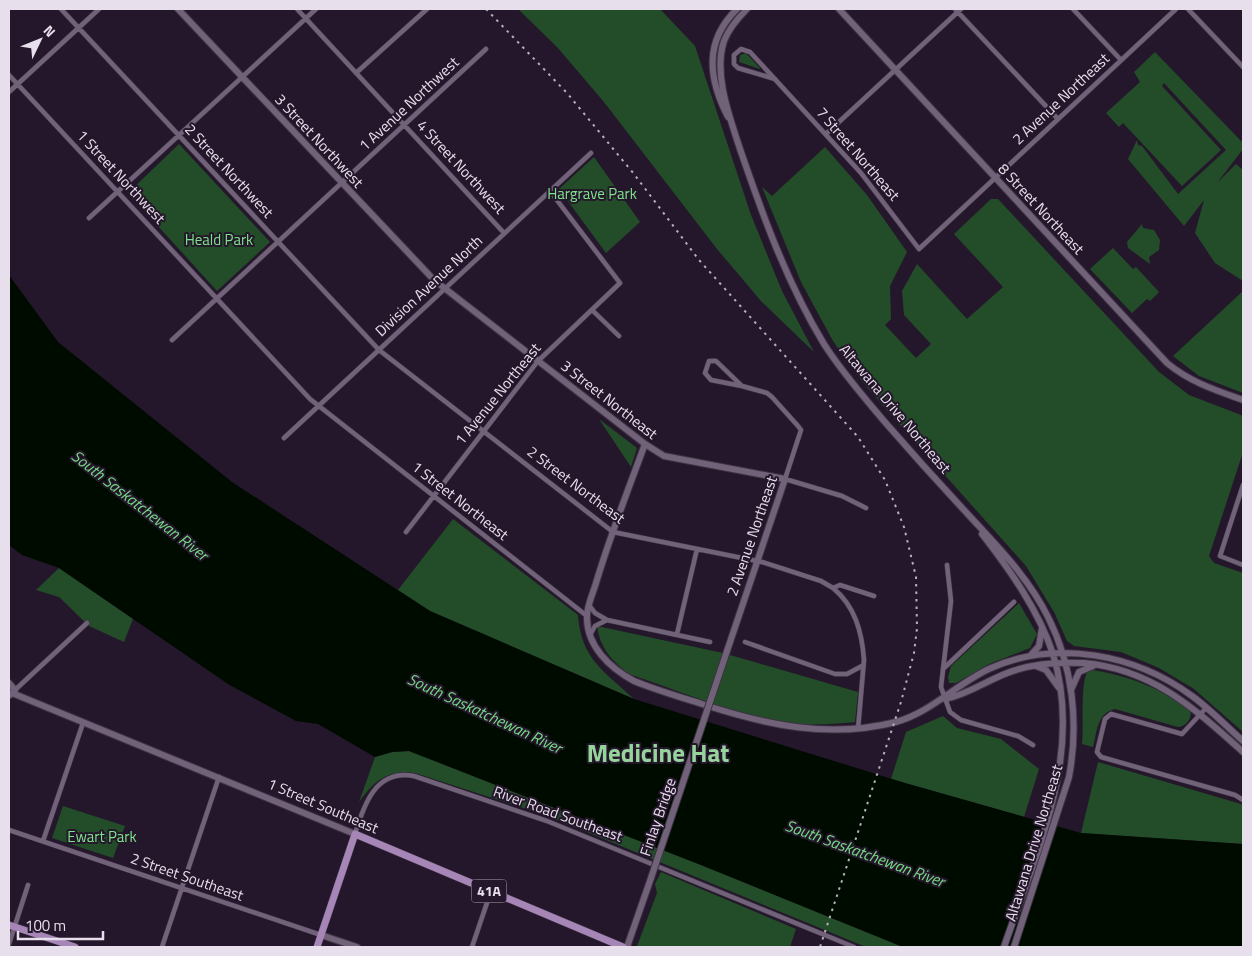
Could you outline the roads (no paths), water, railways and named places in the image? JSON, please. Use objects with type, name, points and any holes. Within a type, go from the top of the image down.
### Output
[{"type":"main road","name":"1 Street Southeast","points":[[355,834],[625,947]]},
{"type":"main road","points":[[317,947],[355,834]]},
{"type":"main road","points":[[12,926],[75,947]]},
{"type":"street","name":"2 Street Northwest","points":[[61,9],[379,350]]},
{"type":"street","points":[[9,92],[99,9]]},
{"type":"street","name":"3 Street Northwest","points":[[178,9],[341,183],[444,288]]},
{"type":"street","name":"4 Street Northwest","points":[[297,9],[504,233]]},
{"type":"street","points":[[89,218],[316,9]]},
{"type":"street","points":[[356,73],[427,9]]},
{"type":"street","points":[[724,9],[735,21],[747,9]]},
{"type":"street","points":[[730,16],[737,9]]},
{"type":"street","name":"8 Street Northeast","points":[[839,9],[1167,362],[1195,382],[1243,400]]},
{"type":"street","points":[[1073,9],[1121,60]]},
{"type":"street","name":"2 Avenue Northeast","points":[[919,249],[1176,9]]},
{"type":"street","points":[[1188,9],[1243,68]]},
{"type":"street","points":[[826,134],[958,10],[1058,119]]},
{"type":"street","name":"Altawana Drive Northeast","points":[[730,16],[719,31],[713,50],[713,75],[718,94],[733,127],[774,242],[802,304],[825,344],[850,380],[885,422],[1001,549],[1035,593],[1049,618],[1063,652],[1075,727],[1074,751],[1062,802],[1014,947]]},
{"type":"street","name":"Altawana Drive Northeast","points":[[733,127],[721,72],[721,53],[727,35],[735,21]]},
{"type":"street","name":"1 Avenue Northwest","points":[[172,340],[486,49]]},
{"type":"street","name":"7 Street Northeast","points":[[775,80],[738,68],[733,61],[734,55],[738,50],[747,50],[826,134],[876,189],[919,249]]},
{"type":"street","name":"1 Street Northwest","points":[[9,75],[318,406]]},
{"type":"street","name":"Division Avenue North","points":[[284,438],[591,153]]},
{"type":"street","name":"1 Avenue Northeast","points":[[406,532],[538,361],[620,283],[550,191]]},
{"type":"street","name":"3 Street Northeast","points":[[444,288],[644,444],[664,456],[785,479],[842,496],[866,508]]},
{"type":"street","points":[[592,310],[619,336]]},
{"type":"street","name":"2 Street Northeast","points":[[379,350],[613,532],[757,561],[821,581],[833,588],[840,585],[874,596]]},
{"type":"street","points":[[716,361],[742,386],[711,380],[705,373],[706,365],[709,362],[716,361]]},
{"type":"street","name":"2 Avenue Northeast","points":[[727,651],[800,430],[767,393],[742,386]]},
{"type":"street","name":"1 Street Northeast","points":[[318,406],[587,616]]},
{"type":"street","points":[[644,444],[613,532],[587,616],[590,634],[606,662],[625,676],[645,686],[743,718],[775,725],[818,730],[858,729],[897,722],[920,713],[990,668],[1030,655],[1063,652],[1119,660],[1140,668],[1191,695],[1243,741]]},
{"type":"street","points":[[1243,485],[1220,556],[1243,565]]},
{"type":"street","name":"Altawana Drive Northeast","points":[[963,509],[1010,574],[1042,627],[1053,653],[1061,691],[1063,750],[1054,799],[1004,947]]},
{"type":"street","points":[[677,634],[697,549]]},
{"type":"street","points":[[947,565],[951,601],[941,687],[950,712],[961,720],[1018,736],[1033,745]]},
{"type":"street","points":[[833,588],[848,604],[856,618],[864,654],[858,729]]},
{"type":"street","points":[[943,669],[1014,602]]},
{"type":"street","points":[[590,606],[595,613],[607,620],[710,642]]},
{"type":"street","points":[[590,634],[598,623],[607,620]]},
{"type":"street","points":[[9,682],[12,693],[87,623]]},
{"type":"street","points":[[1030,655],[1039,646],[1042,627]]},
{"type":"street","points":[[745,642],[835,674],[847,674],[862,666]]},
{"type":"street","name":"Finlay Bridge","points":[[625,947],[651,878],[727,651]]},
{"type":"street","points":[[944,699],[960,696],[996,677],[1032,666],[1065,662],[1100,665],[1143,676],[1163,687],[1200,714],[1243,752]]},
{"type":"street","points":[[1070,691],[1079,672],[1085,668],[1100,665]]},
{"type":"street","points":[[1032,666],[1046,670],[1061,691]]},
{"type":"street","name":"1 Street Southeast","points":[[12,693],[355,834]]},
{"type":"street","points":[[1206,708],[1182,734],[1111,714],[1105,719],[1097,752],[1101,757],[1235,795],[1243,795]]},
{"type":"street","points":[[43,841],[83,722]]},
{"type":"street","name":"River Road Southeast","points":[[355,834],[367,800],[375,787],[388,778],[406,775],[414,776],[547,821],[854,947]]},
{"type":"street","points":[[162,947],[219,777]]},
{"type":"street","points":[[1235,795],[1243,800]]},
{"type":"street","name":"2 Street Southeast","points":[[9,830],[357,947]]},
{"type":"street","points":[[9,944],[12,926],[28,885]]},
{"type":"street","points":[[472,947],[490,891]]},
{"type":"water","name":"South Saskatchewan River","points":[[9,275],[58,342],[232,482],[430,611],[634,699],[905,783],[1081,833],[1243,844],[1243,947],[903,947],[701,865],[409,751],[392,752],[375,757],[318,724],[296,721],[228,684],[59,568],[22,555],[9,545]]},
{"type":"railway","points":[[486,9],[567,93],[634,174],[699,260],[858,437],[885,480],[904,527],[916,577],[917,628],[914,653],[901,702],[820,947]]},
{"type":"district","name":"Medicine Hat","points":[[658,753]]},
{"type":"park label","name":"Hargrave Park","points":[[592,194]]},
{"type":"park label","name":"Heald Park","points":[[219,240]]},
{"type":"park label","name":"Ewart Park","points":[[102,837]]}]
